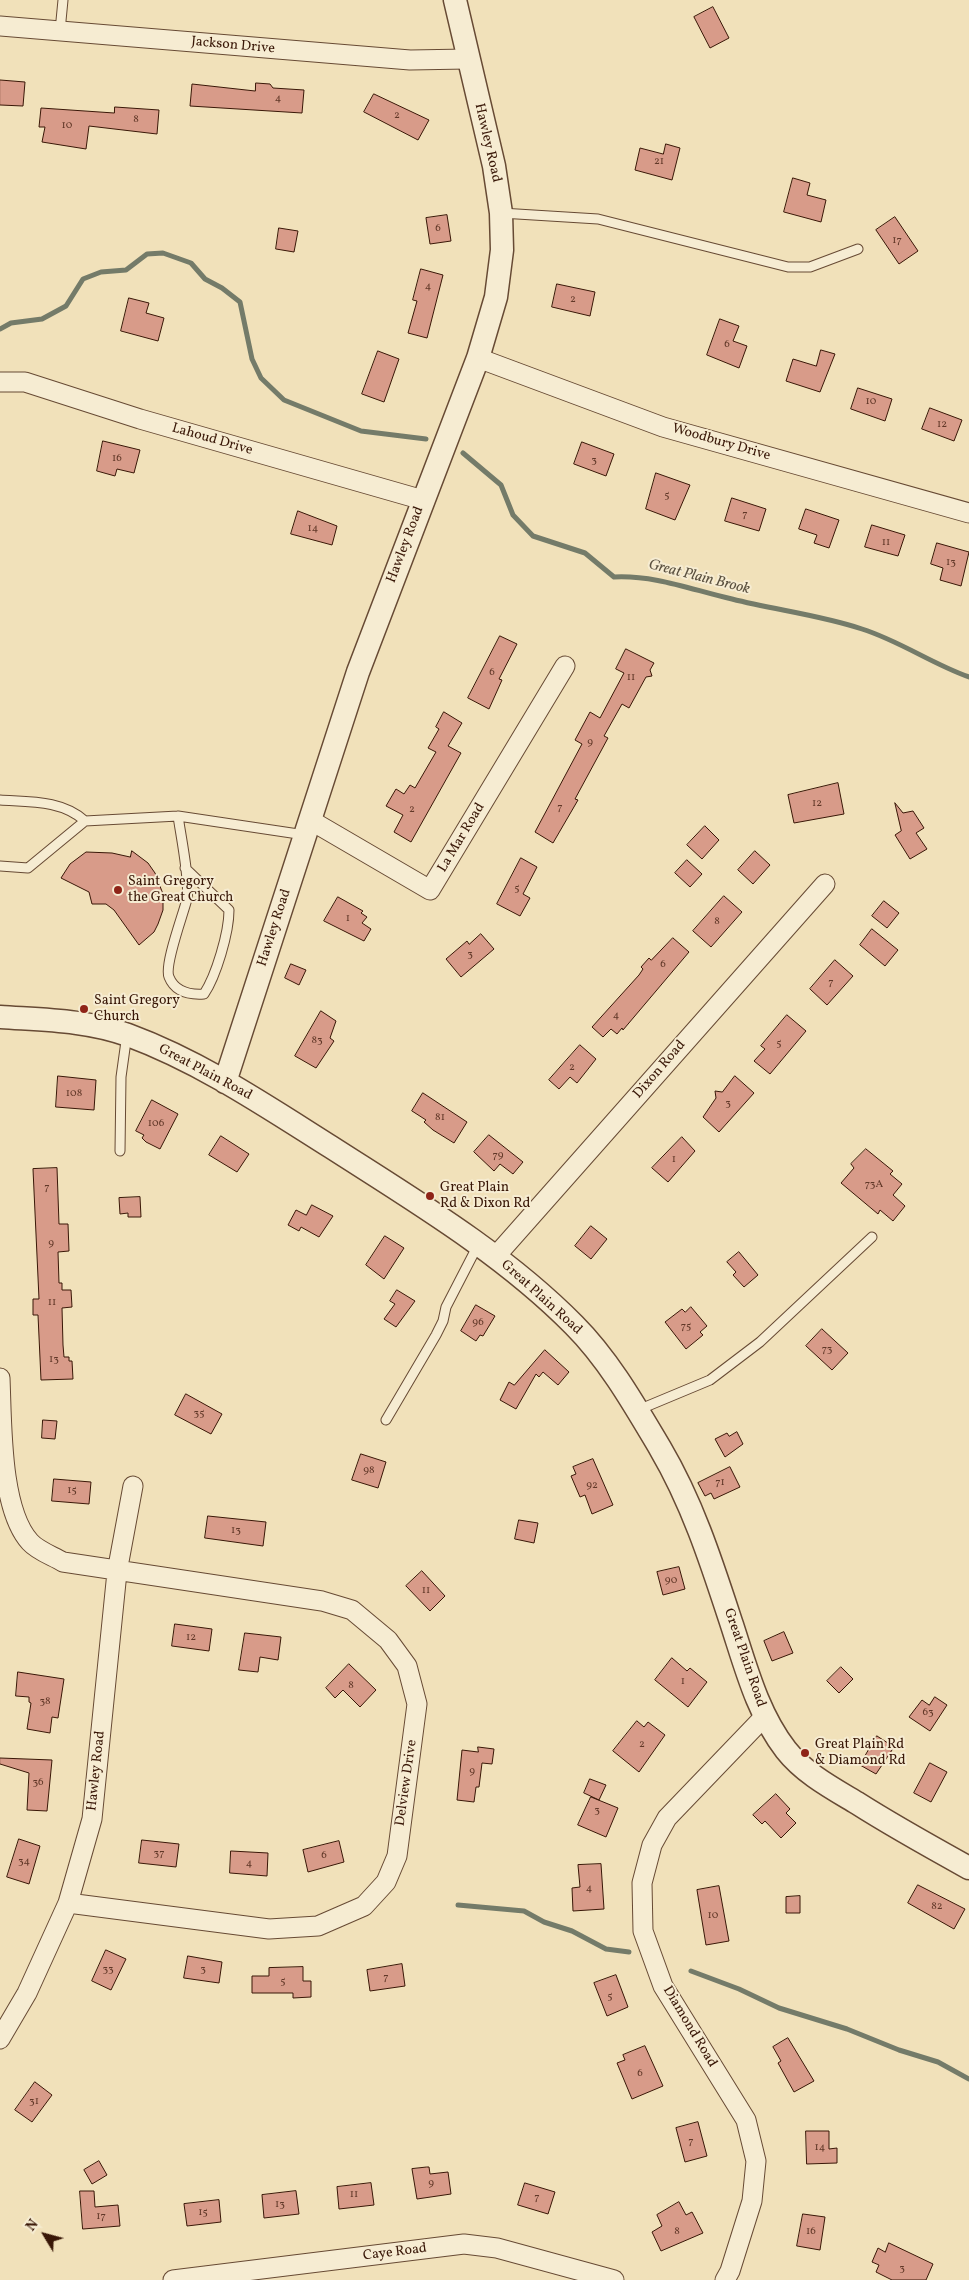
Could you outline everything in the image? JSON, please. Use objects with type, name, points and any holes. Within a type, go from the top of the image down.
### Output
[{"type":"street","name":"Hawley Road","points":[[225,1082],[358,672],[478,358],[496,297],[502,250],[501,213],[494,166],[454,0]]},
{"type":"street","name":"Jackson Drive","points":[[0,26],[410,60],[467,59]]},
{"type":"street","name":"Woodbury Drive","points":[[478,358],[663,427],[969,513]]},
{"type":"street","name":"Lahoud Drive","points":[[0,382],[25,382],[140,419],[423,500]]},
{"type":"street","name":"La Mar Road","points":[[307,828],[430,890],[565,666]]},
{"type":"street","name":"Dixon Road","points":[[486,1251],[825,884]]},
{"type":"street","name":"Great Plain Road","points":[[0,1017],[69,1022],[98,1026],[126,1034],[168,1052],[225,1082],[370,1172],[486,1251],[575,1326],[600,1355],[675,1474],[691,1506],[764,1717],[788,1752],[821,1781],[969,1868]]},
{"type":"street","name":"Delview Drive","points":[[0,1378],[4,1471],[16,1523],[31,1543],[63,1562],[117,1572],[322,1601],[352,1610],[388,1640],[407,1666],[418,1704],[397,1856],[386,1882],[364,1906],[318,1926],[269,1929],[68,1903]]},
{"type":"street","name":"Hawley Road","points":[[0,2039],[27,1993],[68,1903],[92,1818],[117,1572],[133,1486]]},
{"type":"street","name":"Diamond Road","points":[[724,2280],[730,2271],[752,2202],[756,2161],[746,2120],[663,1986],[643,1931],[642,1883],[652,1845],[667,1818],[764,1717]]},
{"type":"street","name":"Caye Road","points":[[173,2280],[464,2244],[497,2248],[614,2280]]},
{"type":"lane","points":[[60,32],[63,0]]},
{"type":"lane","points":[[501,213],[598,219],[788,267],[810,267],[858,250]]},
{"type":"lane","points":[[0,800],[58,806],[74,811],[84,821]]},
{"type":"lane","points":[[0,866],[28,868],[84,821],[178,816],[307,828]]},
{"type":"lane","points":[[178,816],[187,897],[179,932],[168,961],[168,976],[178,988],[188,995],[204,994],[211,984],[229,919],[228,910],[185,868]]},
{"type":"lane","points":[[120,1151],[121,1077],[126,1034]]},
{"type":"lane","points":[[637,1411],[710,1380],[760,1342],[872,1238]]},
{"type":"lane","points":[[386,1420],[436,1335],[443,1321],[446,1307],[486,1251]]},
{"type":"building","points":[[713,7],[729,38],[710,48],[694,17]]},
{"type":"building","points":[[0,80],[25,82],[23,106],[0,105]]},
{"type":"building","points":[[256,83],[270,84],[273,88],[304,90],[302,113],[190,106],[192,84],[255,91]]},
{"type":"building","points":[[374,94],[429,120],[418,140],[364,112]]},
{"type":"building","points":[[115,107],[159,110],[157,134],[89,126],[86,149],[42,142],[45,127],[39,127],[41,108],[114,113]]},
{"type":"building","points":[[666,144],[680,148],[672,180],[635,170],[640,148],[663,154]]},
{"type":"building","points":[[793,178],[810,183],[807,195],[826,200],[821,222],[784,212]]},
{"type":"building","points":[[447,215],[451,241],[430,244],[426,218]]},
{"type":"building","points":[[895,217],[918,251],[899,264],[876,230]]},
{"type":"building","points":[[279,228],[298,231],[294,252],[276,249]]},
{"type":"building","points":[[421,269],[443,275],[427,338],[408,333],[417,301],[413,300]]},
{"type":"building","points":[[557,284],[595,292],[590,316],[552,307]]},
{"type":"building","points":[[129,298],[149,303],[146,313],[164,318],[158,341],[121,331]]},
{"type":"building","points":[[720,319],[739,326],[733,341],[747,346],[739,368],[707,355]]},
{"type":"building","points":[[821,350],[835,354],[820,392],[786,381],[793,359],[816,366]]},
{"type":"building","points":[[378,351],[399,359],[384,402],[362,394]]},
{"type":"building","points":[[858,388],[892,399],[885,421],[851,409]]},
{"type":"building","points":[[930,408],[962,420],[954,441],[922,429]]},
{"type":"building","points":[[103,441],[140,450],[134,473],[117,469],[115,476],[97,471]]},
{"type":"building","points":[[582,442],[614,454],[606,476],[574,464]]},
{"type":"building","points":[[656,473],[690,485],[675,520],[646,509]]},
{"type":"building","points":[[732,498],[766,509],[759,531],[725,521]]},
{"type":"building","points":[[806,509],[839,520],[829,548],[814,543],[817,535],[799,529]]},
{"type":"building","points":[[298,511],[337,526],[332,545],[291,534]]},
{"type":"building","points":[[872,525],[905,535],[898,556],[865,547]]},
{"type":"building","points":[[937,543],[969,552],[961,586],[940,580],[943,568],[931,564]]},
{"type":"building","points":[[500,636],[517,644],[499,679],[502,680],[489,709],[468,698]]},
{"type":"building","points":[[626,649],[654,663],[650,670],[652,676],[646,677],[629,708],[622,704],[604,736],[608,738],[575,799],[578,800],[553,843],[535,832],[582,744],[575,740],[590,712],[600,718],[624,673],[616,669]]},
{"type":"building","points":[[444,712],[462,723],[448,746],[461,753],[411,842],[394,832],[403,815],[386,806],[396,789],[404,794],[410,785],[415,788],[436,752],[428,748],[439,729],[436,727]]},
{"type":"building","points":[[838,783],[844,814],[794,823],[788,795]]},
{"type":"building","points":[[895,803],[903,813],[913,811],[924,828],[916,833],[927,849],[910,859],[895,835],[901,831]]},
{"type":"building","points":[[705,826],[719,840],[702,859],[687,845]]},
{"type":"building","points":[[132,851],[148,863],[155,873],[163,894],[163,910],[158,924],[154,932],[139,945],[114,910],[106,904],[92,904],[89,892],[61,878],[70,864],[86,852],[112,853],[130,857]]},
{"type":"building","points":[[755,851],[770,865],[753,884],[738,870]]},
{"type":"building","points":[[521,858],[537,867],[523,894],[530,898],[520,916],[497,904]]},
{"type":"building","points":[[687,860],[702,874],[690,887],[675,873]]},
{"type":"building","points":[[724,896],[742,912],[711,947],[693,931]]},
{"type":"building","points":[[338,897],[363,911],[361,913],[367,917],[362,923],[371,929],[364,941],[324,921]]},
{"type":"building","points":[[884,901],[899,913],[887,928],[872,916]]},
{"type":"building","points":[[872,929],[898,950],[885,966],[860,945]]},
{"type":"building","points":[[481,934],[494,949],[461,977],[446,959],[467,941],[469,944]]},
{"type":"building","points":[[673,938],[689,952],[623,1030],[622,1028],[617,1034],[611,1029],[603,1037],[592,1027],[639,975],[643,969],[641,967],[649,958],[651,960]]},
{"type":"building","points":[[835,960],[853,976],[827,1005],[810,989]]},
{"type":"building","points":[[291,964],[306,970],[299,985],[285,978]]},
{"type":"building","points":[[321,1011],[336,1021],[330,1038],[334,1041],[316,1068],[295,1056]]},
{"type":"building","points":[[787,1015],[806,1031],[770,1074],[754,1061],[765,1049],[761,1046]]},
{"type":"building","points":[[580,1045],[596,1059],[577,1083],[570,1077],[559,1089],[549,1080]]},
{"type":"building","points":[[58,1076],[96,1080],[94,1110],[56,1107]]},
{"type":"building","points":[[735,1076],[754,1093],[719,1132],[703,1117],[716,1098],[715,1091],[722,1092]]},
{"type":"building","points":[[423,1093],[467,1122],[454,1143],[433,1130],[424,1122],[426,1120],[412,1111]]},
{"type":"building","points":[[152,1100],[178,1114],[160,1149],[146,1142],[142,1138],[144,1135],[136,1131]]},
{"type":"building","points":[[489,1135],[523,1162],[513,1174],[500,1164],[494,1171],[474,1152]]},
{"type":"building","points":[[221,1136],[249,1154],[237,1172],[209,1155]]},
{"type":"building","points":[[682,1137],[695,1151],[668,1182],[652,1168]]},
{"type":"building","points":[[866,1149],[893,1171],[890,1174],[902,1184],[893,1195],[905,1206],[893,1221],[880,1210],[878,1214],[841,1183],[854,1168],[851,1164]]},
{"type":"building","points":[[57,1168],[59,1224],[68,1224],[69,1251],[58,1252],[59,1283],[62,1283],[62,1290],[71,1290],[72,1307],[62,1308],[63,1345],[64,1357],[69,1357],[69,1361],[72,1361],[73,1379],[41,1380],[38,1315],[33,1315],[33,1299],[39,1299],[33,1169]]},
{"type":"building","points":[[140,1197],[141,1217],[128,1217],[128,1213],[120,1214],[119,1198]]},
{"type":"building","points":[[312,1205],[333,1216],[319,1237],[301,1227],[299,1231],[288,1225],[296,1210],[306,1215]]},
{"type":"building","points":[[591,1226],[607,1239],[591,1259],[575,1246]]},
{"type":"building","points":[[385,1236],[404,1248],[384,1279],[366,1265]]},
{"type":"building","points":[[739,1252],[758,1275],[744,1287],[733,1275],[736,1272],[727,1262]]},
{"type":"building","points":[[397,1290],[415,1301],[396,1327],[384,1319],[395,1304],[390,1301]]},
{"type":"building","points":[[476,1305],[495,1316],[483,1336],[480,1335],[476,1341],[461,1331]]},
{"type":"building","points":[[691,1307],[707,1326],[700,1332],[703,1335],[686,1349],[665,1322],[682,1309],[685,1312]]},
{"type":"building","points":[[822,1329],[848,1353],[832,1370],[806,1346]]},
{"type":"building","points":[[545,1350],[569,1372],[558,1385],[543,1372],[539,1377],[536,1374],[516,1409],[500,1400],[509,1382],[514,1385]]},
{"type":"building","points":[[186,1394],[222,1414],[211,1434],[175,1415]]},
{"type":"building","points":[[43,1420],[57,1421],[55,1439],[42,1438]]},
{"type":"building","points":[[737,1432],[743,1444],[725,1457],[715,1439],[727,1433],[729,1436]]},
{"type":"building","points":[[361,1454],[386,1462],[378,1488],[352,1480]]},
{"type":"building","points":[[593,1459],[613,1505],[592,1514],[585,1495],[580,1497],[571,1476],[576,1474],[573,1467]]},
{"type":"building","points":[[730,1467],[740,1487],[714,1499],[711,1493],[705,1496],[698,1483]]},
{"type":"building","points":[[54,1479],[91,1482],[89,1504],[52,1501]]},
{"type":"building","points":[[208,1516],[266,1522],[263,1546],[205,1538]]},
{"type":"building","points":[[519,1520],[538,1523],[534,1543],[515,1539]]},
{"type":"building","points":[[679,1567],[685,1589],[663,1595],[657,1572]]},
{"type":"building","points":[[422,1571],[445,1596],[430,1611],[406,1586]]},
{"type":"building","points":[[175,1624],[212,1629],[209,1651],[172,1646]]},
{"type":"building","points":[[784,1632],[793,1653],[772,1661],[764,1641]]},
{"type":"building","points":[[245,1633],[281,1637],[278,1660],[260,1657],[258,1672],[239,1670]]},
{"type":"building","points":[[672,1658],[687,1671],[690,1668],[707,1682],[688,1707],[655,1680]]},
{"type":"building","points":[[349,1664],[376,1690],[360,1707],[343,1690],[335,1698],[326,1688]]},
{"type":"building","points":[[841,1667],[853,1679],[839,1693],[827,1681]]},
{"type":"building","points":[[18,1672],[64,1679],[58,1718],[52,1717],[50,1733],[27,1729],[31,1703],[29,1702],[29,1697],[16,1696]]},
{"type":"building","points":[[935,1697],[947,1705],[930,1731],[909,1717],[922,1700],[929,1705]]},
{"type":"building","points":[[637,1721],[644,1727],[648,1722],[665,1735],[639,1772],[613,1751]]},
{"type":"building","points":[[877,1736],[894,1747],[876,1774],[860,1765]]},
{"type":"building","points":[[478,1747],[494,1749],[492,1764],[482,1763],[479,1787],[476,1787],[474,1802],[457,1800],[462,1750],[478,1752]]},
{"type":"building","points":[[0,1758],[52,1760],[47,1811],[27,1810],[29,1773],[0,1764]]},
{"type":"building","points":[[930,1763],[947,1772],[931,1802],[914,1793]]},
{"type":"building","points":[[590,1779],[606,1785],[599,1800],[584,1793]]},
{"type":"building","points":[[776,1794],[790,1809],[786,1813],[796,1823],[781,1838],[765,1821],[762,1824],[753,1815]]},
{"type":"building","points":[[591,1797],[618,1808],[606,1837],[578,1825]]},
{"type":"building","points":[[19,1839],[40,1846],[29,1884],[7,1877]]},
{"type":"building","points":[[142,1840],[179,1844],[176,1867],[139,1863]]},
{"type":"building","points":[[339,1841],[344,1862],[308,1872],[303,1850]]},
{"type":"building","points":[[231,1851],[268,1853],[267,1876],[230,1873]]},
{"type":"building","points":[[601,1864],[604,1909],[573,1911],[572,1888],[580,1887],[578,1865]]},
{"type":"building","points":[[918,1885],[965,1909],[954,1929],[908,1903]]},
{"type":"building","points":[[719,1886],[729,1941],[706,1945],[697,1890]]},
{"type":"building","points":[[800,1896],[800,1913],[786,1913],[786,1897]]},
{"type":"building","points":[[106,1950],[126,1959],[111,1990],[92,1981]]},
{"type":"building","points":[[188,1956],[222,1962],[219,1983],[184,1978]]},
{"type":"building","points":[[402,1964],[405,1986],[370,1991],[367,1970]]},
{"type":"building","points":[[303,1967],[303,1981],[311,1981],[311,1997],[293,1998],[293,1993],[252,1993],[252,1976],[269,1976],[269,1968]]},
{"type":"building","points":[[616,1975],[628,2007],[607,2016],[594,1983]]},
{"type":"building","points":[[788,2038],[814,2081],[794,2092],[778,2063],[781,2061],[773,2047]]},
{"type":"building","points":[[645,2046],[663,2086],[632,2099],[617,2063],[625,2060],[623,2055]]},
{"type":"building","points":[[35,2082],[52,2095],[32,2122],[15,2110]]},
{"type":"building","points":[[698,2122],[707,2156],[685,2162],[676,2128]]},
{"type":"building","points":[[806,2131],[829,2131],[829,2149],[837,2148],[837,2163],[807,2164]]},
{"type":"building","points":[[99,2161],[107,2175],[92,2184],[84,2170]]},
{"type":"building","points":[[429,2167],[430,2174],[448,2172],[451,2194],[417,2199],[412,2169]]},
{"type":"building","points":[[371,2183],[374,2205],[339,2209],[337,2187]]},
{"type":"building","points":[[525,2183],[555,2192],[548,2214],[518,2205]]},
{"type":"building","points":[[80,2191],[94,2191],[95,2207],[118,2205],[120,2226],[83,2229]]},
{"type":"building","points":[[296,2191],[299,2214],[264,2218],[262,2195]]},
{"type":"building","points":[[219,2200],[221,2222],[187,2226],[184,2204]]},
{"type":"building","points":[[679,2202],[686,2215],[692,2212],[703,2233],[661,2251],[652,2232],[662,2226],[657,2215]]},
{"type":"building","points":[[803,2214],[825,2217],[820,2250],[797,2246]]},
{"type":"building","points":[[889,2243],[933,2264],[926,2280],[892,2280],[876,2272],[879,2265],[872,2262],[878,2248],[885,2252]]},
{"type":"waterway","name":"Great Plain Brook","points":[[0,329],[11,323],[42,319],[66,306],[83,279],[101,272],[126,270],[147,254],[163,253],[191,263],[205,279],[222,288],[240,302],[252,359],[261,378],[284,400],[361,431],[426,439]]},
{"type":"waterway","name":"Great Plain Brook","points":[[463,453],[501,485],[513,515],[533,536],[585,553],[614,577],[645,578],[846,624],[890,640],[969,677]]},
{"type":"waterway","points":[[458,1905],[524,1911],[544,1922],[572,1931],[606,1949],[629,1952]]},
{"type":"waterway","points":[[691,1971],[739,1989],[779,2008],[847,2029],[899,2050],[938,2062],[969,2079]]},
{"type":"place","name":"Saint Gregory the Great Church","points":[[118,890]]},
{"type":"place","name":"Saint Gregory Church","points":[[84,1009]]},
{"type":"place","name":"Great Plain Rd & Dixon Rd","points":[[430,1196]]},
{"type":"place","name":"Great Plain Rd & Diamond Rd","points":[[805,1753]]}]
